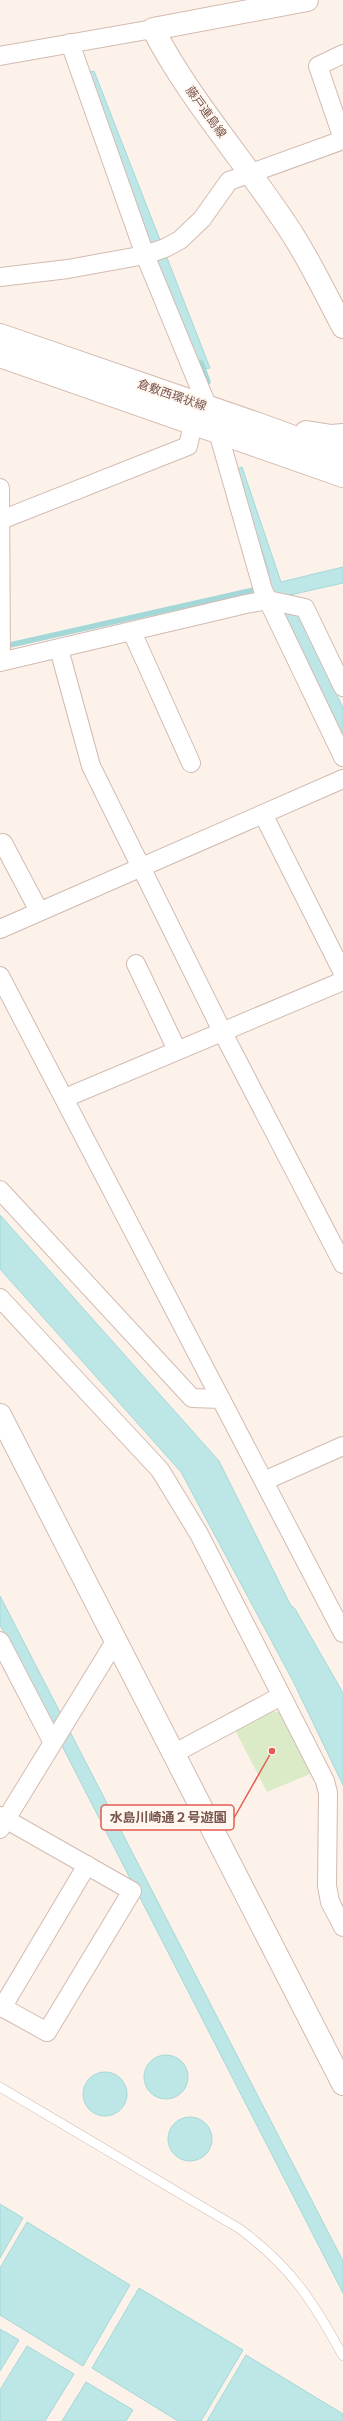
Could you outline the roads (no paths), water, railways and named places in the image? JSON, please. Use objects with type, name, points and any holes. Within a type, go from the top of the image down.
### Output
[{"type":"main road","points":[[153,29],[307,0]]},
{"type":"main road","name":"藤戸連島線","points":[[153,29],[171,64],[251,174],[308,260],[343,328]]},
{"type":"main road","name":"倉敷西環状線","points":[[0,335],[262,425],[343,455]]},
{"type":"main road","name":"倉敷西環状線","points":[[0,356],[343,476]]},
{"type":"main road","points":[[262,425],[332,436],[343,436]]},
{"type":"main road","points":[[0,1415],[343,2084]]},
{"type":"street","points":[[0,56],[153,29]]},
{"type":"street","points":[[70,43],[154,252],[206,407],[218,432],[263,590],[272,601],[343,756]]},
{"type":"street","points":[[0,277],[68,270],[154,252],[180,240],[202,219],[229,181],[343,139],[318,66],[343,54]]},
{"type":"street","points":[[1,520],[188,446],[193,424]]},
{"type":"street","points":[[0,488],[1,662],[246,604],[272,601],[305,608],[343,686]]},
{"type":"street","points":[[132,632],[191,763]]},
{"type":"street","points":[[59,649],[91,766],[223,1033],[343,1264]]},
{"type":"street","points":[[0,929],[343,779]]},
{"type":"street","points":[[263,814],[343,973]]},
{"type":"street","points":[[3,844],[39,911]]},
{"type":"street","points":[[136,964],[177,1050]]},
{"type":"street","points":[[0,976],[343,1633]]},
{"type":"street","points":[[65,1098],[177,1050],[223,1033],[343,981]]},
{"type":"street","points":[[0,1190],[192,1398],[220,1399]]},
{"type":"street","points":[[0,1298],[160,1470],[199,1534],[325,1781],[328,1793],[327,1886],[330,1902],[343,1927]]},
{"type":"street","points":[[264,1481],[343,1446]]},
{"type":"street","points":[[87,1864],[1,2007],[47,2032],[132,1891],[87,1864],[2,1822],[116,1640]]},
{"type":"street","points":[[0,1641],[54,1739]]},
{"type":"street","points":[[173,1754],[281,1696]]},
{"type":"lane","points":[[0,2087],[240,2229],[258,2243],[302,2286],[343,2356]]},
{"type":"water","points":[[94,71],[210,368],[199,370],[86,73]]},
{"type":"water","points":[[242,467],[281,582],[343,567],[343,583],[290,595],[343,708],[343,743],[267,584],[269,572],[235,470]]},
{"type":"water","points":[[0,1215],[219,1461],[290,1604],[295,1609],[343,1693],[343,1785],[293,1681],[181,1472],[0,1269]]},
{"type":"water","points":[[0,1596],[343,2261],[343,2293],[0,1625]]},
{"type":"water","points":[[162,2055],[170,2055],[182,2061],[188,2073],[188,2081],[182,2093],[170,2099],[162,2099],[150,2093],[144,2081],[144,2073],[150,2061]]},
{"type":"water","points":[[101,2072],[109,2072],[121,2078],[127,2090],[127,2098],[121,2110],[109,2116],[101,2116],[89,2110],[83,2098],[83,2090],[89,2078]]},
{"type":"water","points":[[186,2117],[194,2117],[206,2123],[212,2135],[212,2143],[206,2155],[194,2161],[186,2161],[174,2155],[168,2143],[168,2135],[174,2123]]},
{"type":"water","points":[[0,2204],[23,2218],[0,2258]]},
{"type":"water","points":[[27,2222],[130,2285],[83,2366],[0,2315],[0,2268]]},
{"type":"water","points":[[139,2288],[243,2350],[201,2421],[178,2421],[92,2368]]},
{"type":"water","points":[[0,2329],[19,2340],[0,2371]]},
{"type":"water","points":[[27,2346],[74,2374],[45,2421],[0,2421],[0,2390]]},
{"type":"water","points":[[246,2355],[343,2414],[343,2421],[207,2421]]},
{"type":"water","points":[[86,2382],[133,2410],[126,2421],[62,2421]]},
{"type":"waterway","points":[[201,363],[208,382]]},
{"type":"waterway","points":[[10,645],[254,590]]},
{"type":"place","name":"水島川崎通２号遊園","points":[[272,1751]]}]
